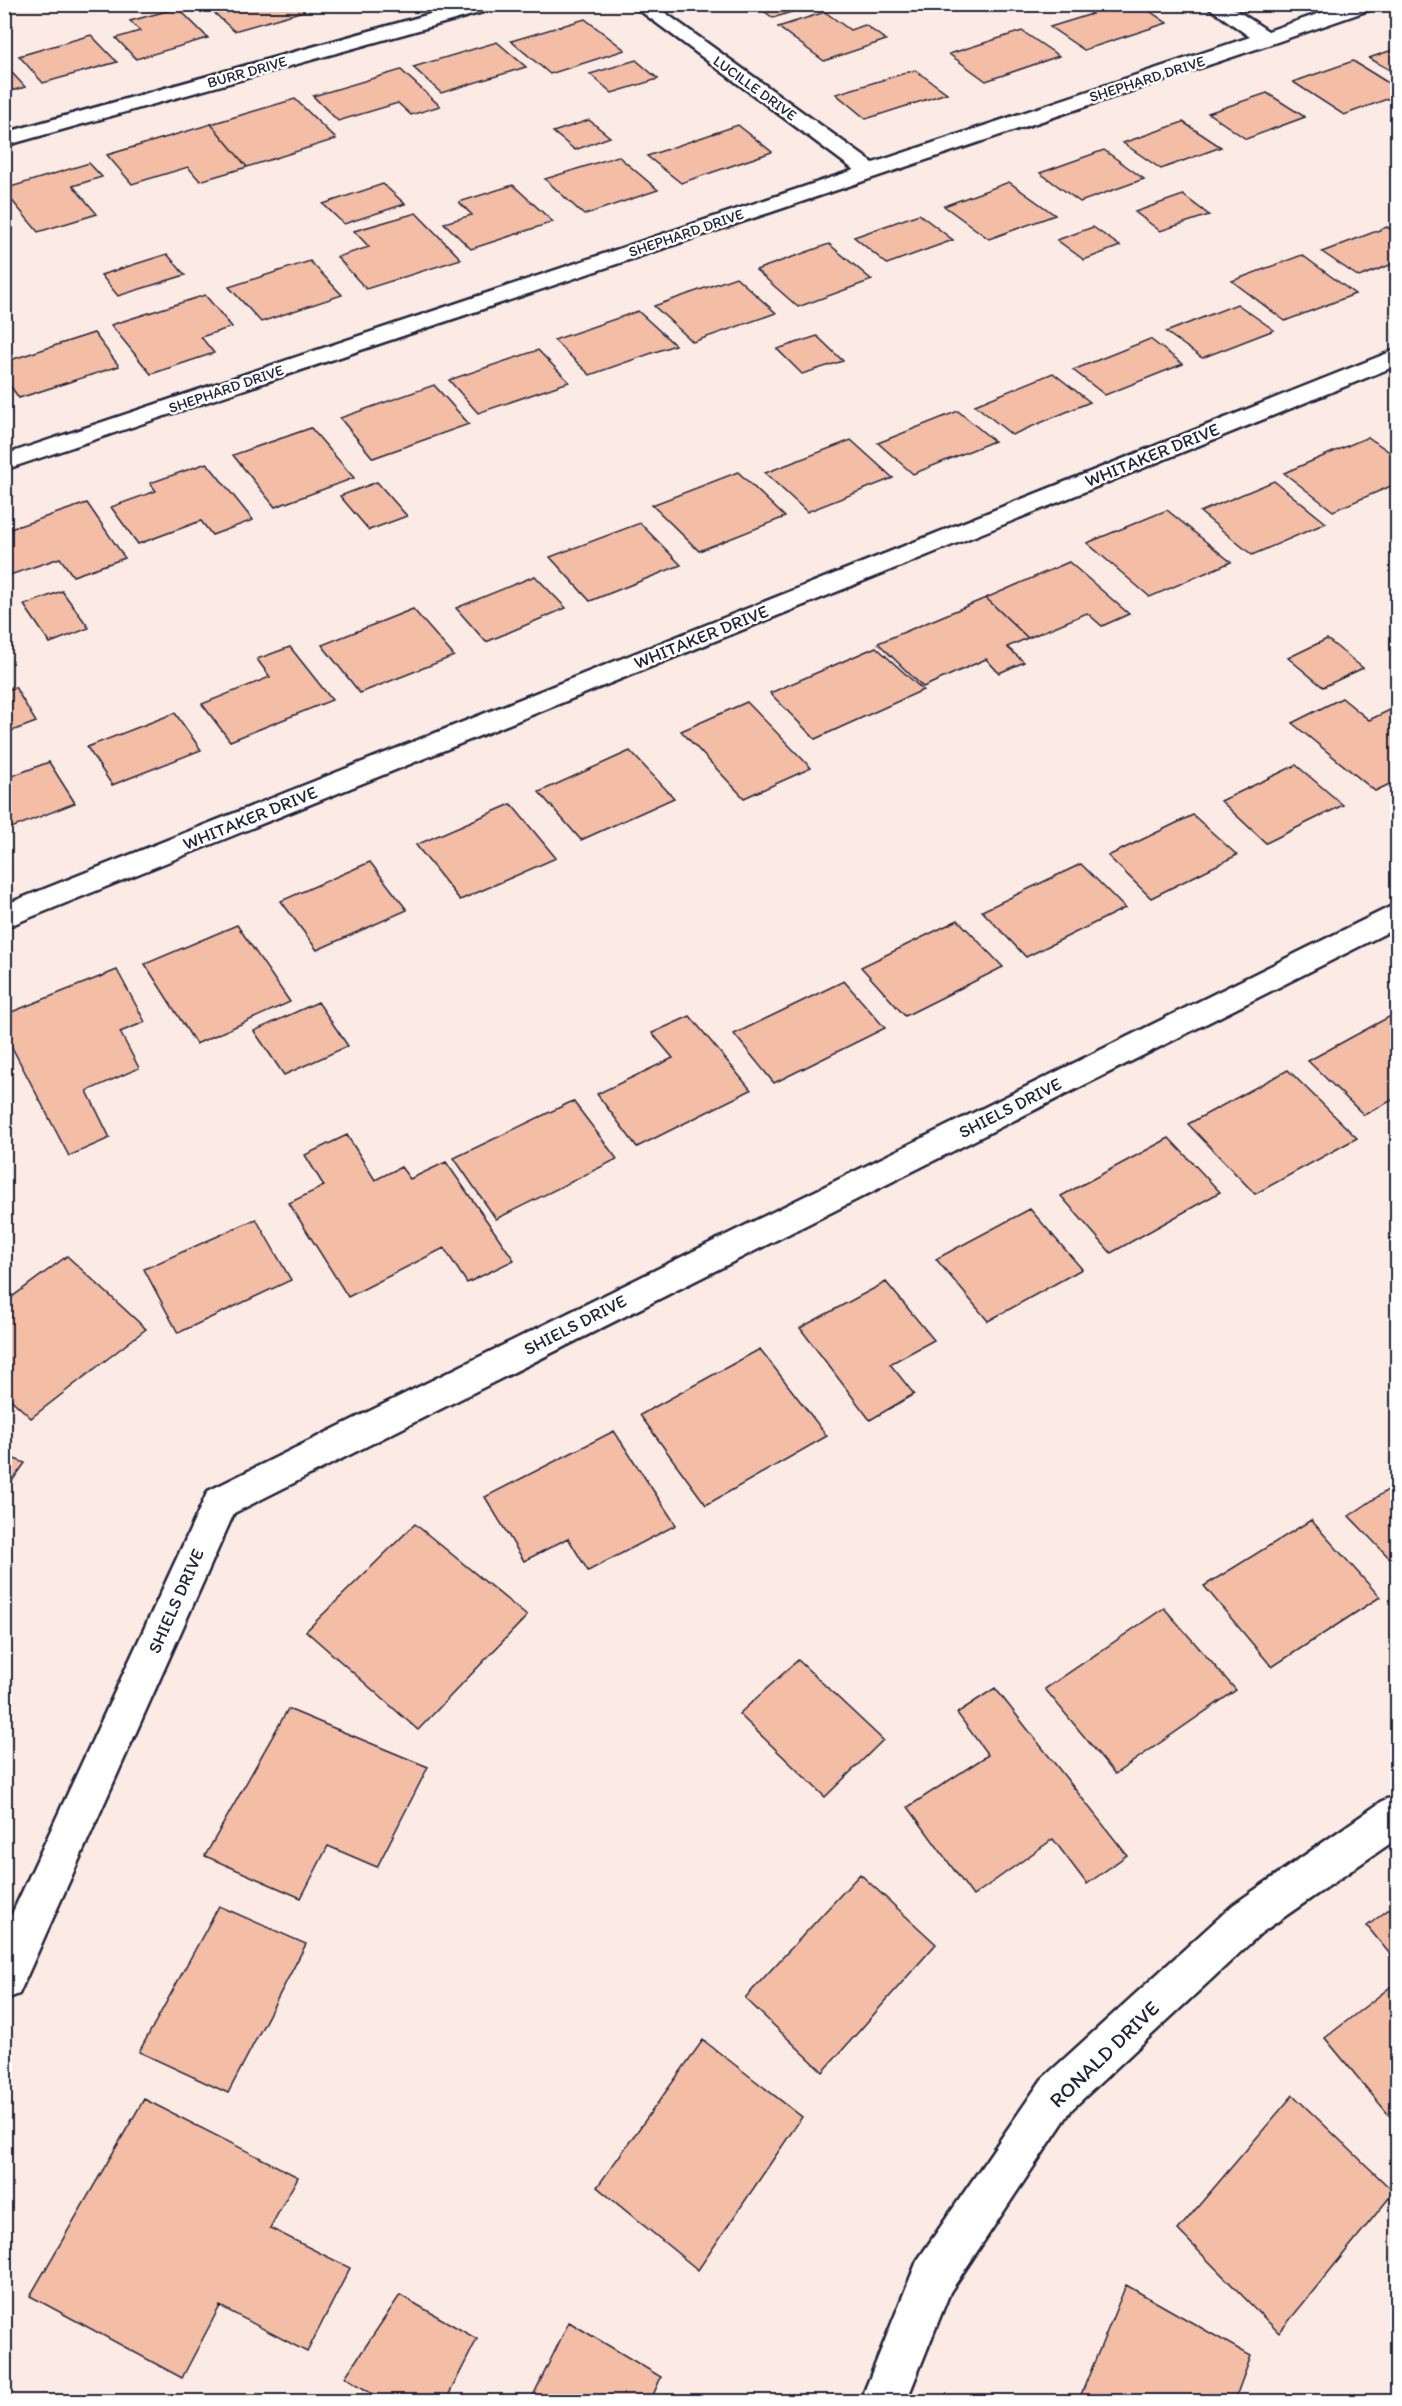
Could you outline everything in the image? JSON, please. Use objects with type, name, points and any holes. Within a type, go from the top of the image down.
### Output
[{"type":"street","name":"BURR DRIVE","points":[[4,140],[490,4]]},
{"type":"street","name":"LUCILLE DRIVE","points":[[640,4],[870,171]]},
{"type":"street","points":[[1213,4],[1267,39]]},
{"type":"street","name":"SHEPHARD DRIVE","points":[[4,463],[1368,4]]},
{"type":"street","name":"WHITAKER DRIVE","points":[[4,917],[1398,356]]},
{"type":"street","name":"SHIELS DRIVE","points":[[4,1979],[221,1502],[1398,914]]},
{"type":"street","name":"RONALD DRIVE","points":[[883,2402],[933,2277],[1057,2094],[1247,1919],[1398,1814]]},
{"type":"building","points":[[221,4],[297,4],[304,11],[234,31],[209,8]]},
{"type":"building","points":[[755,4],[816,4],[773,18]]},
{"type":"building","points":[[1078,4],[1139,4],[1167,23],[1084,50],[1050,27],[1092,14]]},
{"type":"building","points":[[178,8],[208,38],[136,59],[116,38],[140,31],[130,21]]},
{"type":"building","points":[[825,12],[850,30],[865,25],[886,40],[824,61],[778,27]]},
{"type":"building","points":[[585,19],[625,50],[550,74],[511,41]]},
{"type":"building","points":[[1022,31],[1059,56],[986,81],[949,54]]},
{"type":"building","points":[[91,35],[117,62],[43,83],[19,56]]},
{"type":"building","points":[[497,42],[526,67],[441,93],[413,67]]},
{"type":"building","points":[[1398,48],[1398,75],[1369,58]]},
{"type":"building","points":[[636,60],[658,79],[612,93],[590,74]]},
{"type":"building","points":[[1353,61],[1398,89],[1398,95],[1344,115],[1293,82]]},
{"type":"building","points":[[4,64],[25,87],[4,93]]},
{"type":"building","points":[[401,70],[440,106],[411,115],[398,103],[338,121],[313,96]]},
{"type":"building","points":[[915,70],[947,93],[866,119],[836,94]]},
{"type":"building","points":[[1267,93],[1305,117],[1246,139],[1208,113]]},
{"type":"building","points":[[295,99],[336,139],[247,167],[211,124]]},
{"type":"building","points":[[589,120],[610,137],[575,150],[553,132]]},
{"type":"building","points":[[1183,122],[1221,147],[1161,169],[1123,143]]},
{"type":"building","points":[[211,124],[247,167],[200,181],[188,167],[132,184],[107,155]]},
{"type":"building","points":[[738,125],[772,152],[681,183],[647,156]]},
{"type":"building","points":[[1104,150],[1144,179],[1080,202],[1040,173]]},
{"type":"building","points":[[618,156],[658,190],[584,215],[545,179]]},
{"type":"building","points":[[89,163],[102,177],[73,186],[97,214],[38,232],[4,191],[4,189]]},
{"type":"building","points":[[1009,182],[1055,215],[989,239],[944,206]]},
{"type":"building","points":[[383,184],[405,204],[344,224],[323,204]]},
{"type":"building","points":[[513,185],[553,222],[471,249],[444,223],[472,215],[459,202]]},
{"type":"building","points":[[1183,195],[1209,215],[1160,231],[1135,212]]},
{"type":"building","points":[[416,213],[461,259],[366,289],[337,257],[369,247],[354,231]]},
{"type":"building","points":[[919,214],[953,240],[887,264],[854,237]]},
{"type":"building","points":[[1093,227],[1120,246],[1084,260],[1057,240]]},
{"type":"building","points":[[1387,227],[1398,234],[1398,262],[1359,277],[1322,252]]},
{"type":"building","points":[[829,244],[872,280],[798,307],[756,270]]},
{"type":"building","points":[[167,254],[185,275],[118,296],[101,275]]},
{"type":"building","points":[[1302,255],[1355,294],[1285,321],[1232,281]]},
{"type":"building","points":[[310,261],[342,295],[261,322],[229,287]]},
{"type":"building","points":[[736,277],[776,313],[693,342],[654,306]]},
{"type":"building","points":[[205,295],[232,327],[201,337],[214,353],[151,374],[111,325]]},
{"type":"building","points":[[1237,304],[1274,330],[1202,358],[1166,332]]},
{"type":"building","points":[[638,311],[675,345],[590,375],[554,340]]},
{"type":"building","points":[[94,333],[119,366],[19,398],[4,377],[4,362]]},
{"type":"building","points":[[817,336],[843,361],[802,374],[777,349]]},
{"type":"building","points":[[1150,339],[1183,364],[1105,395],[1073,370]]},
{"type":"building","points":[[538,350],[569,382],[478,413],[449,380]]},
{"type":"building","points":[[1053,373],[1090,402],[1012,435],[975,405]]},
{"type":"building","points":[[434,385],[469,424],[373,458],[340,418]]},
{"type":"building","points":[[958,411],[994,441],[913,474],[878,443]]},
{"type":"building","points":[[311,428],[354,478],[275,507],[233,455]]},
{"type":"building","points":[[1368,437],[1398,458],[1398,483],[1333,511],[1284,473]]},
{"type":"building","points":[[851,440],[893,478],[807,512],[765,473]]},
{"type":"building","points":[[207,463],[253,520],[212,535],[201,521],[138,544],[111,507],[156,491],[150,483]]},
{"type":"building","points":[[738,472],[785,517],[699,551],[652,505]]},
{"type":"building","points":[[1274,481],[1326,523],[1252,555],[1200,512]]},
{"type":"building","points":[[377,482],[407,516],[369,530],[340,496]]},
{"type":"building","points":[[87,503],[125,558],[73,576],[60,558],[4,577],[4,531]]},
{"type":"building","points":[[1167,510],[1231,562],[1150,597],[1087,543]]},
{"type":"building","points":[[640,523],[681,565],[590,601],[550,557]]},
{"type":"building","points":[[1069,562],[1129,614],[1102,626],[1087,613],[1028,638],[986,598]]},
{"type":"building","points":[[535,576],[566,608],[486,642],[456,608]]},
{"type":"building","points":[[62,591],[89,628],[50,643],[24,605]]},
{"type":"building","points":[[986,598],[1028,638],[1007,647],[1024,662],[999,673],[986,659],[923,687],[878,643]]},
{"type":"building","points":[[413,609],[454,656],[360,693],[322,645]]},
{"type":"building","points":[[1327,639],[1363,668],[1323,687],[1288,658]]},
{"type":"building","points":[[290,647],[332,700],[230,741],[202,704],[270,677],[257,659]]},
{"type":"building","points":[[876,647],[923,690],[815,739],[770,693]]},
{"type":"building","points":[[15,687],[36,722],[4,734],[4,691]]},
{"type":"building","points":[[1342,698],[1369,720],[1394,708],[1398,711],[1398,780],[1375,791],[1292,723]]},
{"type":"building","points":[[747,702],[811,768],[744,798],[681,731]]},
{"type":"building","points":[[175,713],[201,750],[112,785],[87,747]]},
{"type":"building","points":[[630,751],[674,798],[581,840],[539,792]]},
{"type":"building","points":[[49,762],[75,803],[4,831],[4,779]]},
{"type":"building","points":[[1296,765],[1343,805],[1266,843],[1221,801]]},
{"type":"building","points":[[511,804],[556,858],[460,900],[416,845]]},
{"type":"building","points":[[1193,815],[1237,855],[1151,898],[1108,856]]},
{"type":"building","points":[[370,862],[407,910],[317,950],[281,901]]},
{"type":"building","points":[[1081,864],[1125,908],[1026,957],[982,911]]},
{"type":"building","points":[[958,920],[1003,967],[905,1016],[861,967]]},
{"type":"building","points":[[237,925],[290,1002],[196,1044],[145,964]]},
{"type":"building","points":[[117,970],[145,1022],[120,1032],[139,1068],[87,1091],[110,1138],[69,1156],[4,1032],[4,1015]]},
{"type":"building","points":[[844,981],[885,1028],[774,1083],[734,1034]]},
{"type":"building","points":[[318,1002],[348,1046],[284,1075],[254,1031]]},
{"type":"building","points":[[1398,1012],[1398,1097],[1364,1115],[1308,1061]]},
{"type":"building","points":[[690,1016],[751,1090],[637,1147],[597,1094],[673,1058],[652,1033]]},
{"type":"building","points":[[1288,1070],[1357,1138],[1255,1194],[1188,1124]]},
{"type":"building","points":[[573,1101],[617,1159],[496,1219],[454,1158]]},
{"type":"building","points":[[347,1135],[375,1180],[401,1167],[410,1179],[446,1162],[514,1260],[467,1283],[444,1248],[348,1297],[289,1203],[324,1186],[305,1155]]},
{"type":"building","points":[[1169,1138],[1220,1192],[1111,1253],[1061,1196]]},
{"type":"building","points":[[1030,1209],[1082,1269],[988,1321],[936,1259]]},
{"type":"building","points":[[256,1219],[291,1280],[178,1333],[144,1269]]},
{"type":"building","points":[[67,1256],[146,1329],[31,1418],[4,1393],[4,1303]]},
{"type":"building","points":[[886,1282],[934,1340],[890,1364],[914,1394],[870,1420],[800,1328]]},
{"type":"building","points":[[760,1349],[827,1436],[706,1505],[640,1415]]},
{"type":"building","points":[[614,1431],[676,1525],[588,1571],[568,1538],[524,1561],[485,1497]]},
{"type":"building","points":[[4,1455],[25,1463],[4,1492]]},
{"type":"building","points":[[1398,1483],[1398,1567],[1349,1516]]},
{"type":"building","points":[[1311,1520],[1380,1597],[1272,1667],[1204,1586]]},
{"type":"building","points":[[415,1524],[527,1616],[418,1730],[306,1631]]},
{"type":"building","points":[[1164,1608],[1236,1690],[1115,1774],[1045,1689]]},
{"type":"building","points":[[798,1660],[883,1740],[825,1797],[739,1714]]},
{"type":"building","points":[[995,1688],[1127,1855],[1087,1884],[1053,1839],[973,1896],[908,1807],[988,1755],[957,1713]]},
{"type":"building","points":[[288,1709],[428,1767],[377,1867],[328,1846],[301,1898],[205,1856]]},
{"type":"building","points":[[860,1874],[936,1944],[823,2072],[745,1998]]},
{"type":"building","points":[[1398,1902],[1398,1964],[1367,1926]]},
{"type":"building","points":[[219,1906],[306,1944],[228,2093],[139,2052]]},
{"type":"building","points":[[1398,1981],[1398,2126],[1325,2038]]},
{"type":"building","points":[[703,2040],[802,2117],[698,2270],[597,2187]]},
{"type":"building","points":[[1293,2095],[1394,2192],[1279,2333],[1178,2230]]},
{"type":"building","points":[[144,2099],[298,2177],[270,2228],[350,2268],[307,2352],[220,2306],[182,2378],[30,2296]]},
{"type":"building","points":[[1126,2285],[1251,2356],[1234,2402],[1078,2402]]},
{"type":"building","points":[[400,2295],[477,2339],[445,2402],[385,2402],[345,2377]]},
{"type":"building","points":[[569,2322],[661,2377],[650,2402],[530,2402]]}]
